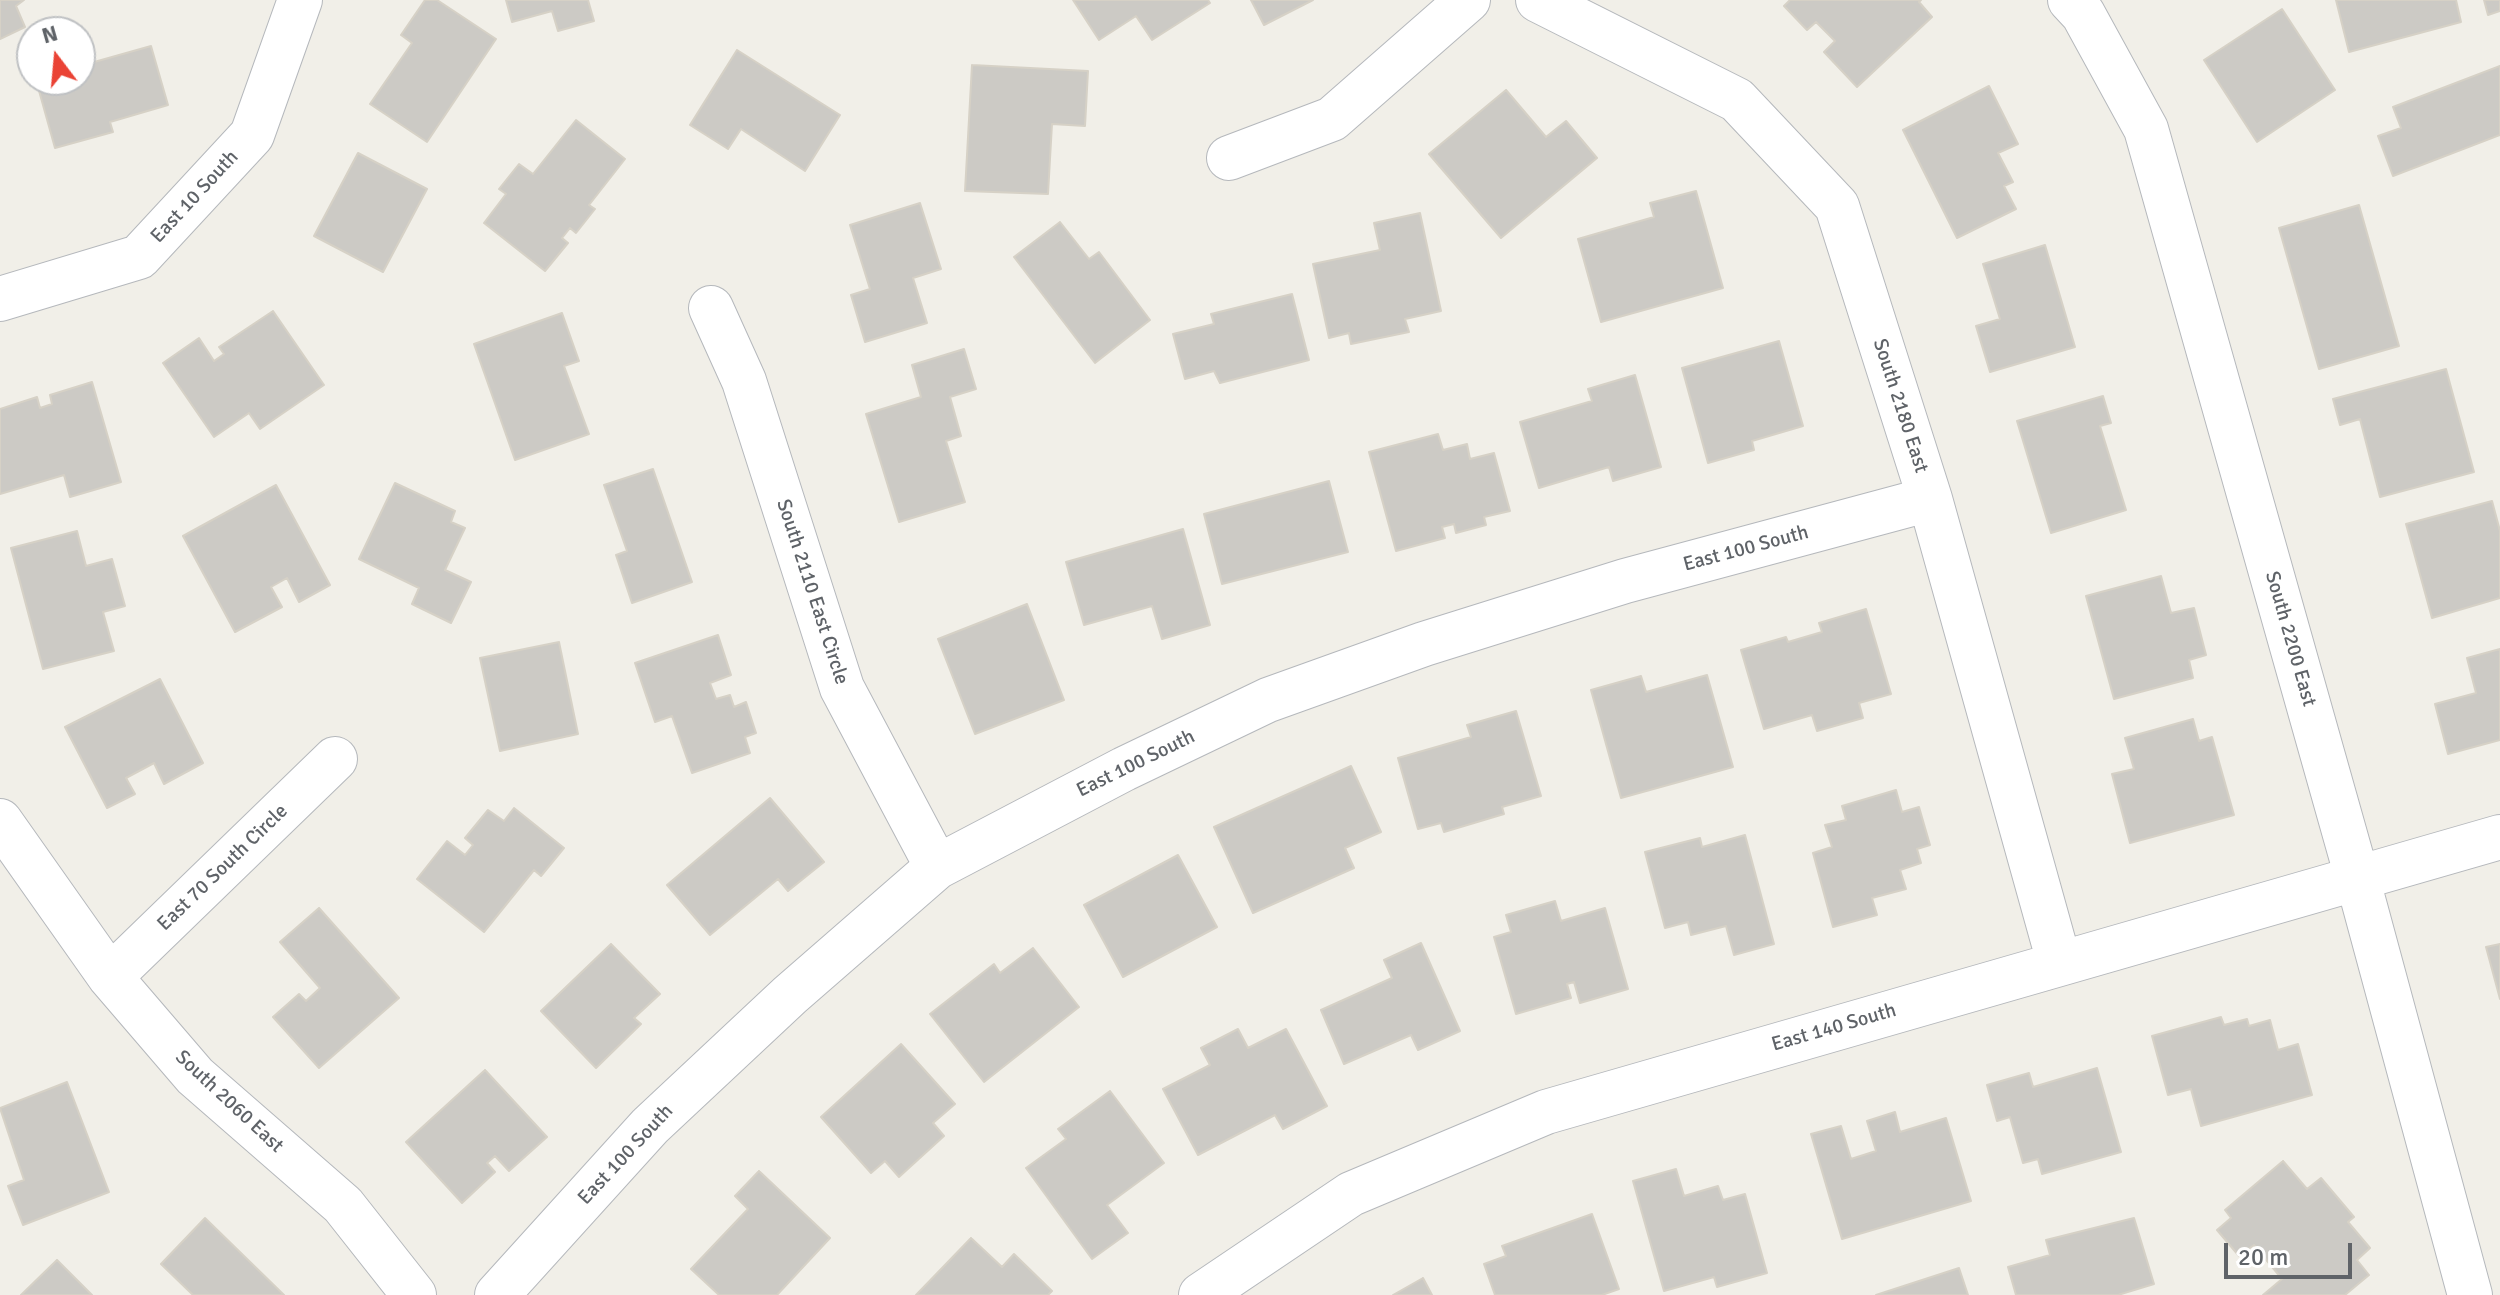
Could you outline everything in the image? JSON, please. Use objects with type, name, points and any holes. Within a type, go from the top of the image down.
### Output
[{"type":"street","name":"East 10 South","points":[[0,299],[139,257],[252,135],[300,0]]},
{"type":"street","points":[[1229,158],[1332,119],[1468,0]]},
{"type":"street","name":"South 2180 East","points":[[1538,0],[1737,100],[1837,206],[1930,499],[2059,962]]},
{"type":"street","name":"South 2200 East","points":[[2086,5],[2146,129],[2357,877],[2470,1295]]},
{"type":"street","name":"South 2110 East Circle","points":[[711,308],[744,381],[842,688],[937,867]]},
{"type":"street","name":"East 100 South","points":[[497,1295],[650,1126],[790,995],[937,867],[1124,769],[1268,700],[1424,644],[1625,581],[1930,499]]},
{"type":"street","name":"East 70 South Circle","points":[[110,977],[335,759]]},
{"type":"street","name":"South 2060 East","points":[[0,821],[110,977],[195,1076],[343,1205],[414,1295]]},
{"type":"street","name":"East 140 South","points":[[1201,1295],[1351,1194],[1546,1112],[2500,837]]},
{"type":"building","points":[[0,0],[24,0],[16,6],[20,16],[16,16],[16,31],[0,39]]},
{"type":"building","points":[[425,0],[437,0],[496,39],[427,142],[370,104],[412,43],[401,35]]},
{"type":"building","points":[[506,0],[588,0],[594,21],[558,31],[552,11],[512,22]]},
{"type":"building","points":[[1073,0],[1208,0],[1210,3],[1152,40],[1136,16],[1099,40]]},
{"type":"building","points":[[1251,0],[1313,0],[1264,25]]},
{"type":"building","points":[[1790,0],[1921,0],[1919,2],[1932,17],[1857,87],[1824,52],[1835,41],[1816,22],[1807,30],[1784,6]]},
{"type":"building","points":[[2336,0],[2456,0],[2461,22],[2349,52]]},
{"type":"building","points":[[2484,0],[2500,0],[2500,11],[2488,15]]},
{"type":"building","points":[[2282,9],[2335,90],[2257,142],[2204,60]]},
{"type":"building","points":[[151,46],[168,105],[110,122],[113,132],[55,148],[40,96],[96,96],[96,61]]},
{"type":"building","points":[[737,50],[840,115],[805,171],[741,129],[728,149],[690,125]]},
{"type":"building","points":[[972,65],[1088,71],[1085,126],[1052,124],[1048,194],[965,191]]},
{"type":"building","points":[[2500,66],[2500,135],[2393,176],[2378,136],[2401,128],[2393,107]]},
{"type":"building","points":[[1989,86],[2018,144],[1998,153],[2013,182],[2004,186],[2016,209],[1957,238],[1903,130]]},
{"type":"building","points":[[1506,90],[1546,137],[1566,121],[1597,158],[1501,238],[1429,154]]},
{"type":"building","points":[[576,120],[625,159],[589,205],[595,209],[576,233],[570,228],[562,238],[568,243],[545,271],[484,223],[506,194],[499,189],[519,164],[533,174]]},
{"type":"building","points":[[358,153],[427,189],[383,272],[314,236]]},
{"type":"building","points":[[1696,191],[1723,288],[1601,322],[1578,239],[1654,217],[1650,203]]},
{"type":"building","points":[[920,203],[941,269],[913,278],[927,323],[865,342],[851,295],[870,289],[850,225]]},
{"type":"building","points":[[2359,205],[2399,346],[2319,369],[2279,228]]},
{"type":"building","points":[[1420,213],[1441,311],[1405,319],[1409,332],[1351,344],[1349,333],[1329,338],[1313,264],[1380,250],[1374,223]]},
{"type":"building","points":[[1060,222],[1089,259],[1099,252],[1150,320],[1095,363],[1014,257]]},
{"type":"building","points":[[2045,245],[2075,347],[1990,372],[1976,326],[2000,319],[1983,264]]},
{"type":"building","points":[[1292,294],[1309,360],[1220,383],[1214,371],[1185,379],[1173,334],[1214,324],[1211,314]]},
{"type":"building","points":[[273,311],[324,385],[260,429],[249,413],[214,437],[163,363],[199,338],[214,361],[224,354],[219,347]]},
{"type":"building","points":[[562,313],[579,361],[564,366],[589,434],[515,460],[474,344]]},
{"type":"building","points":[[1779,341],[1803,426],[1752,441],[1754,450],[1708,463],[1682,368]]},
{"type":"building","points":[[964,349],[976,389],[950,397],[961,436],[946,441],[965,502],[899,522],[866,414],[921,397],[912,365]]},
{"type":"building","points":[[2446,369],[2474,472],[2380,497],[2360,419],[2340,425],[2333,399]]},
{"type":"building","points":[[1635,375],[1661,467],[1613,481],[1609,467],[1539,488],[1520,422],[1592,401],[1588,389]]},
{"type":"building","points":[[92,382],[121,482],[70,497],[64,475],[0,494],[0,409],[37,397],[40,408],[52,404],[50,395]]},
{"type":"building","points":[[2103,396],[2111,423],[2100,426],[2126,510],[2051,533],[2017,421]]},
{"type":"building","points":[[1438,434],[1443,450],[1467,444],[1470,459],[1494,453],[1510,511],[1484,517],[1486,525],[1456,533],[1454,524],[1442,527],[1445,538],[1396,551],[1369,452]]},
{"type":"building","points":[[653,469],[692,582],[632,603],[616,555],[627,551],[604,485]]},
{"type":"building","points":[[1329,481],[1348,552],[1222,584],[1204,514]]},
{"type":"building","points":[[395,483],[455,511],[451,522],[465,528],[445,570],[471,582],[451,623],[412,604],[419,588],[359,559]]},
{"type":"building","points":[[276,485],[330,585],[299,602],[287,578],[271,587],[282,607],[235,632],[183,536]]},
{"type":"building","points":[[2492,501],[2500,531],[2500,598],[2432,618],[2406,524]]},
{"type":"building","points":[[1183,529],[1210,625],[1162,639],[1152,606],[1084,625],[1066,562]]},
{"type":"building","points":[[77,531],[86,566],[112,559],[125,606],[103,612],[114,651],[43,669],[11,548]]},
{"type":"building","points":[[2161,576],[2171,613],[2194,608],[2206,655],[2189,660],[2193,678],[2114,699],[2086,596]]},
{"type":"building","points":[[1027,604],[1064,700],[975,734],[938,639]]},
{"type":"building","points":[[1866,609],[1891,694],[1859,703],[1863,718],[1817,731],[1812,715],[1764,729],[1741,650],[1786,637],[1788,642],[1822,632],[1819,623]]},
{"type":"building","points":[[718,635],[731,675],[710,683],[716,699],[730,695],[734,707],[746,702],[756,733],[745,737],[750,753],[692,773],[672,716],[655,722],[635,663]]},
{"type":"building","points":[[559,642],[578,734],[500,751],[480,658]]},
{"type":"building","points":[[2500,649],[2500,740],[2448,754],[2435,704],[2476,693],[2467,658]]},
{"type":"building","points":[[1707,675],[1733,767],[1621,798],[1591,690],[1641,676],[1646,692]]},
{"type":"building","points":[[160,679],[203,763],[164,784],[154,763],[126,778],[135,794],[107,808],[65,727]]},
{"type":"building","points":[[1516,711],[1541,796],[1502,807],[1504,814],[1444,832],[1441,823],[1418,829],[1398,758],[1471,737],[1467,725]]},
{"type":"building","points":[[2193,719],[2199,741],[2212,737],[2234,815],[2130,843],[2112,774],[2134,769],[2125,738]]},
{"type":"building","points":[[1351,766],[1381,832],[1345,848],[1354,868],[1253,913],[1214,827]]},
{"type":"building","points":[[1896,790],[1902,812],[1919,807],[1930,845],[1917,849],[1921,863],[1900,870],[1906,889],[1872,898],[1877,915],[1833,927],[1813,853],[1832,847],[1825,825],[1846,820],[1842,806]]},
{"type":"building","points":[[770,798],[824,862],[788,891],[778,879],[710,935],[667,885]]},
{"type":"building","points":[[514,808],[564,848],[541,876],[534,870],[484,932],[417,879],[447,841],[465,855],[473,845],[465,838],[488,810],[504,821]]},
{"type":"building","points":[[1745,835],[1774,944],[1734,955],[1726,926],[1691,935],[1688,922],[1665,928],[1645,852],[1700,838],[1702,847]]},
{"type":"building","points":[[1178,855],[1217,927],[1123,977],[1084,905]]},
{"type":"building","points":[[1555,901],[1561,921],[1605,908],[1628,989],[1580,1003],[1574,982],[1567,984],[1571,998],[1516,1014],[1494,937],[1511,932],[1506,915]]},
{"type":"building","points":[[319,908],[399,998],[319,1068],[273,1017],[299,994],[306,1001],[320,988],[280,942]]},
{"type":"building","points":[[1421,943],[1460,1031],[1418,1050],[1411,1035],[1344,1064],[1321,1010],[1392,978],[1384,960]]},
{"type":"building","points":[[611,944],[660,994],[634,1018],[641,1024],[596,1068],[541,1011]]},
{"type":"building","points":[[2500,944],[2500,999],[2486,947]]},
{"type":"building","points":[[1033,948],[1079,1007],[984,1082],[930,1014],[994,964],[1000,973]]},
{"type":"building","points":[[2221,1017],[2224,1025],[2247,1019],[2249,1026],[2270,1020],[2278,1050],[2298,1044],[2312,1095],[2201,1126],[2191,1089],[2168,1095],[2152,1036]]},
{"type":"building","points":[[1238,1029],[1248,1048],[1286,1029],[1327,1106],[1283,1129],[1275,1115],[1198,1155],[1163,1089],[1210,1065],[1201,1048]]},
{"type":"building","points":[[901,1044],[955,1104],[933,1123],[944,1136],[899,1177],[885,1161],[871,1173],[821,1117]]},
{"type":"building","points":[[2097,1068],[2121,1152],[2042,1174],[2038,1159],[2023,1163],[2010,1117],[1997,1121],[1987,1085],[2029,1073],[2033,1087]]},
{"type":"building","points":[[485,1070],[547,1137],[509,1171],[495,1156],[487,1163],[495,1172],[462,1203],[406,1142]]},
{"type":"building","points":[[67,1082],[109,1192],[23,1225],[8,1186],[24,1180],[0,1108]]},
{"type":"building","points":[[1110,1091],[1164,1163],[1107,1205],[1128,1233],[1092,1259],[1026,1168],[1066,1139],[1058,1129]]},
{"type":"building","points":[[1895,1112],[1900,1132],[1946,1118],[1971,1201],[1842,1239],[1811,1134],[1841,1126],[1851,1159],[1876,1151],[1867,1121]]},
{"type":"building","points":[[2283,1161],[2307,1189],[2321,1178],[2354,1217],[2348,1222],[2370,1248],[2357,1260],[2369,1275],[2345,1295],[2263,1295],[2282,1279],[2254,1245],[2239,1256],[2217,1230],[2231,1218],[2225,1210]]},
{"type":"building","points":[[1676,1169],[1684,1196],[1718,1186],[1723,1200],[1745,1194],[1767,1273],[1717,1287],[1714,1277],[1664,1291],[1633,1181]]},
{"type":"building","points":[[759,1171],[830,1238],[777,1295],[719,1295],[691,1269],[748,1209],[735,1196]]},
{"type":"building","points":[[1592,1214],[1619,1289],[1602,1295],[1495,1295],[1484,1264],[1506,1256],[1502,1246]]},
{"type":"building","points":[[205,1218],[284,1295],[193,1295],[161,1264]]},
{"type":"building","points":[[2134,1218],[2154,1284],[2118,1295],[2016,1295],[2008,1267],[2050,1255],[2046,1240]]},
{"type":"building","points":[[971,1238],[1002,1267],[1014,1254],[1052,1291],[1048,1295],[916,1295]]},
{"type":"building","points":[[57,1260],[92,1295],[21,1295]]},
{"type":"building","points":[[1959,1268],[1968,1295],[1876,1295]]},
{"type":"building","points":[[1423,1278],[1432,1295],[1393,1295]]}]
